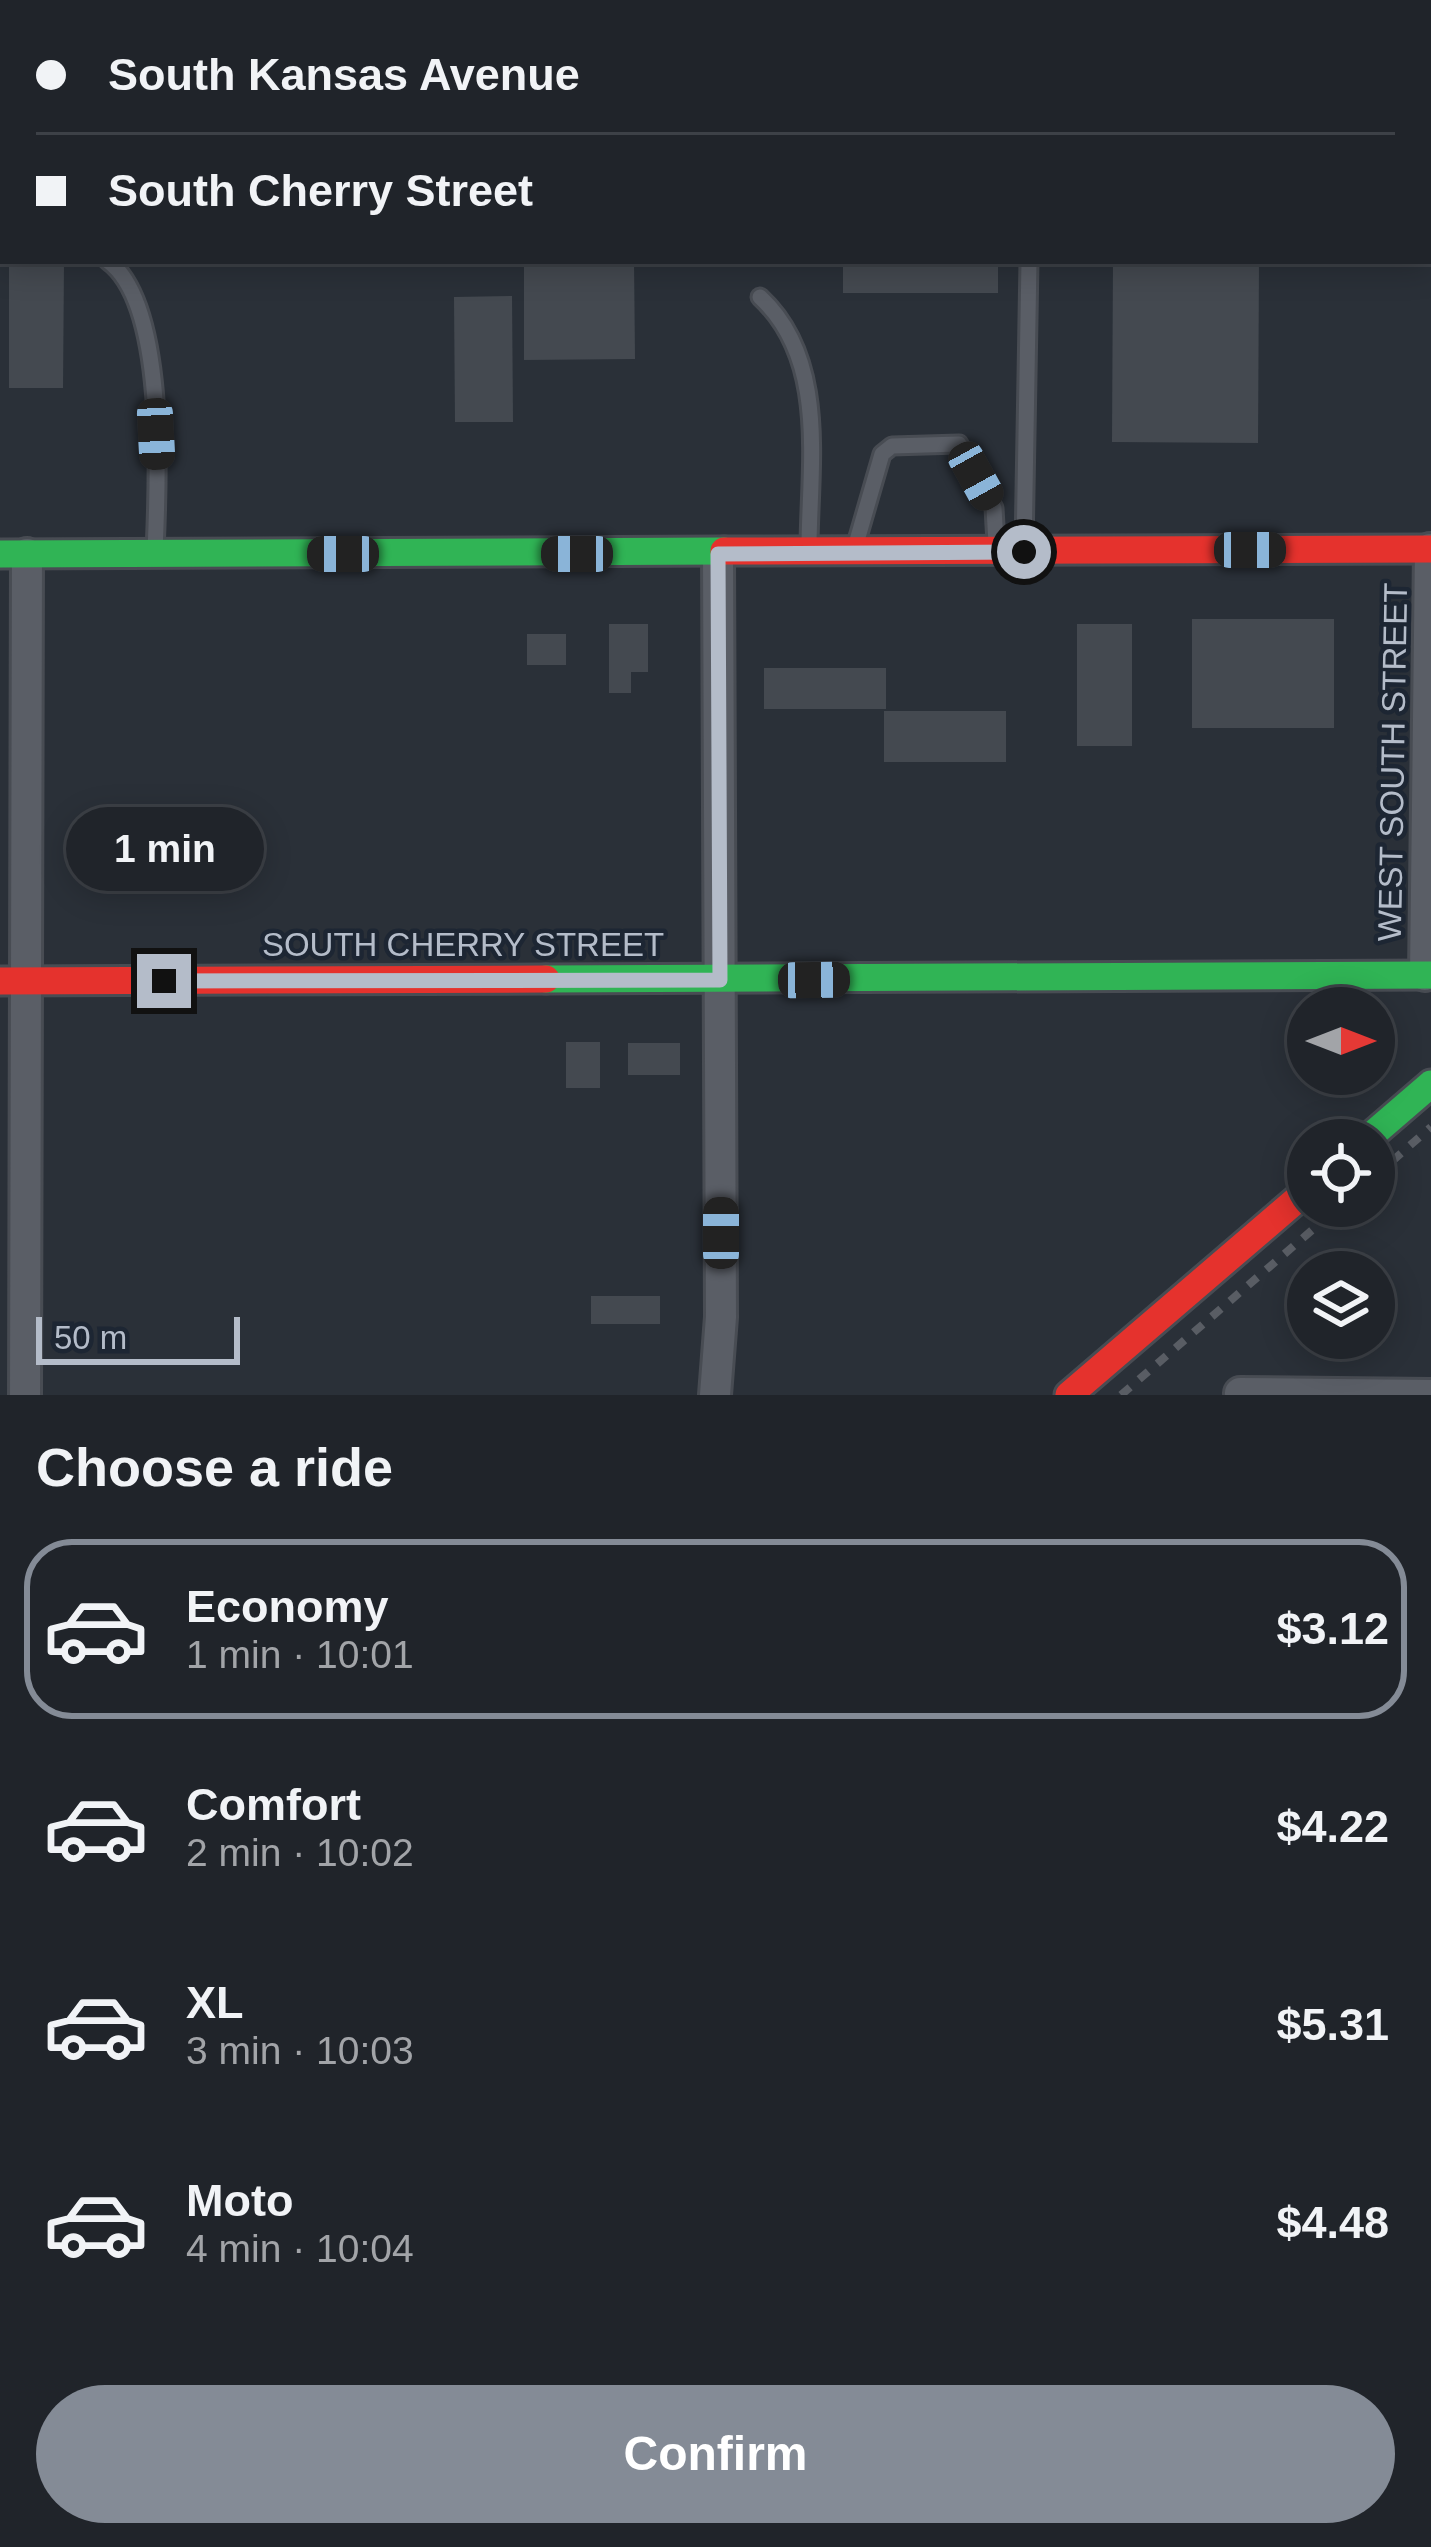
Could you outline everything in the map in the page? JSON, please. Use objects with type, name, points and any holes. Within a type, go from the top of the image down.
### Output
[{"type":"street","points":[[25,1395],[13,981],[14,554],[1431,549]]},
{"type":"street","name":"WEST SOUTH STREET","points":[[1428,975],[1431,549]]},
{"type":"street","points":[[716,1395],[721,1317],[718,554]]},
{"type":"street","name":"SOUTH CHERRY STREET","points":[[13,981],[1428,975]]},
{"type":"street","points":[[1390,1119],[1431,1084]]},
{"type":"street","points":[[1069,1395],[1287,1208]]},
{"type":"street","points":[[1240,1393],[1431,1395]]},
{"type":"lane","points":[[112,264],[122,271],[153,358],[155,554]]},
{"type":"lane","points":[[1010,552],[1029,264]]},
{"type":"lane","points":[[760,297],[781,316],[808,388],[812,424],[808,553]]},
{"type":"lane","points":[[854,553],[881,454],[892,446],[959,444],[994,508],[1010,552]]},
{"type":"building","points":[[9,264],[64,264],[63,388],[9,388]]},
{"type":"building","points":[[524,264],[634,264],[635,359],[524,360]]},
{"type":"building","points":[[843,264],[998,264],[998,293],[843,293]]},
{"type":"building","points":[[1113,264],[1259,264],[1258,443],[1112,442]]},
{"type":"building","points":[[512,296],[513,422],[455,422],[454,297]]},
{"type":"building","points":[[1192,619],[1334,619],[1334,728],[1192,728]]},
{"type":"building","points":[[609,624],[648,624],[648,672],[631,672],[631,693],[609,693]]},
{"type":"building","points":[[1077,624],[1132,624],[1132,746],[1077,746]]},
{"type":"building","points":[[527,634],[566,634],[566,665],[527,665]]},
{"type":"building","points":[[764,668],[886,668],[886,709],[764,709]]},
{"type":"building","points":[[884,711],[1006,711],[1006,762],[884,762]]},
{"type":"building","points":[[566,1042],[600,1042],[600,1088],[566,1088]]},
{"type":"building","points":[[628,1043],[680,1043],[680,1075],[628,1075]]},
{"type":"building","points":[[591,1296],[660,1296],[660,1324],[591,1324]]},
{"type":"railway","points":[[1395,1159],[1431,1127]]},
{"type":"railway","points":[[1121,1395],[1316,1227]]},
{"type":"traffic: fast","points":[[0,554],[724,551]]},
{"type":"traffic: fast","points":[[546,979],[1431,975]]},
{"type":"traffic: fast","points":[[1390,1119],[1431,1084]]},
{"type":"traffic: jam","points":[[724,551],[1431,549]]},
{"type":"traffic: jam","points":[[0,981],[546,979]]},
{"type":"traffic: jam","points":[[1069,1395],[1287,1208]]},
{"type":"route","points":[[164,981],[720,980],[722,594],[718,554],[1024,552]]}]
